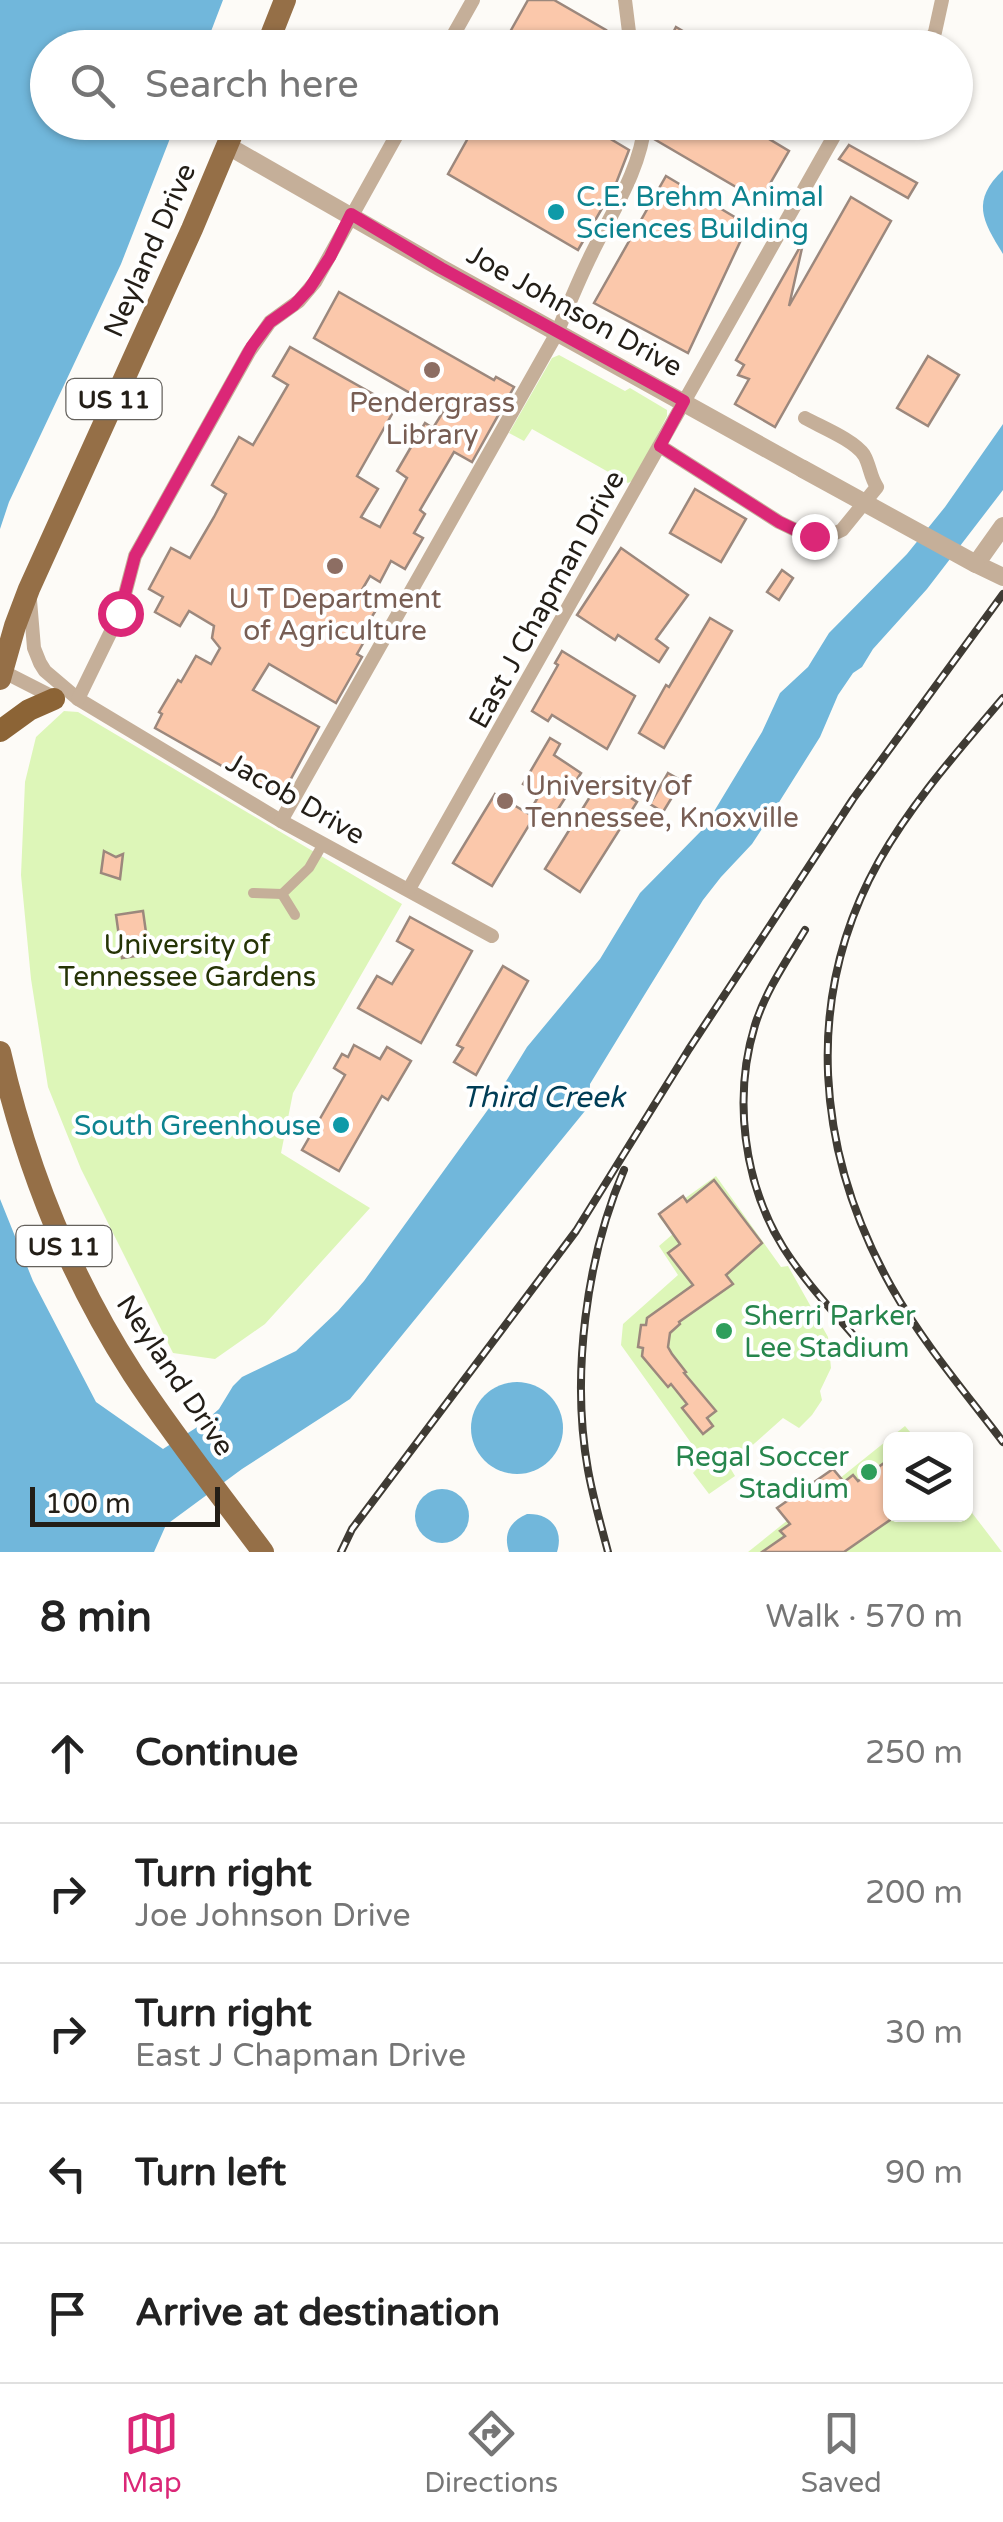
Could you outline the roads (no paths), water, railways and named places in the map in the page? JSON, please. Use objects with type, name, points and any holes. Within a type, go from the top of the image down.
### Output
[{"type":"highway","points":[[0,730],[28,710],[66,699]]},
{"type":"main road","points":[[273,30],[285,0]]},
{"type":"main road","name":"Neyland Drive","points":[[1,675],[29,589],[230,140]]},
{"type":"main road","name":"Neyland Drive","points":[[0,1052],[16,1115],[56,1228],[108,1332],[166,1422],[262,1552]]},
{"type":"street","points":[[456,30],[473,0]]},
{"type":"street","points":[[625,0],[629,30]]},
{"type":"street","points":[[935,30],[942,0]]},
{"type":"street","points":[[66,699],[120,613],[135,556],[252,346],[270,322],[309,289],[394,140]]},
{"type":"street","points":[[281,820],[557,333],[643,140]]},
{"type":"street","name":"East J Chapman Drive","points":[[409,890],[832,140]]},
{"type":"street","name":"Joe Johnson Drive","points":[[228,146],[557,333],[1003,577]]},
{"type":"street","points":[[660,446],[779,522],[806,535],[830,536],[842,530],[877,487],[864,455],[805,418]]},
{"type":"street","points":[[976,564],[1003,526]]},
{"type":"street","name":"Jacob Drive","points":[[29,589],[34,648],[66,699]]},
{"type":"street","name":"Jacob Drive","points":[[1,675],[66,699],[492,936]]},
{"type":"street","points":[[253,893],[282,894],[310,868],[320,849]]},
{"type":"street","points":[[282,894],[296,915]]},
{"type":"water","points":[[0,0],[223,0],[212,30],[30,30],[30,140],[169,140],[121,264],[9,502],[0,529]]},
{"type":"water","points":[[1003,170],[1003,254],[985,221],[983,201]]},
{"type":"water","name":"Third Creek","points":[[1003,424],[1003,490],[838,695],[820,737],[771,815],[752,844],[703,900],[590,1084],[589,1106],[350,1399],[242,1469],[166,1525],[154,1552],[0,1552],[0,1199],[33,1281],[96,1402],[163,1449],[202,1424],[219,1409],[242,1377],[296,1351],[364,1281],[492,1104],[527,1047],[600,959],[640,893],[704,828],[762,732],[780,693],[808,667],[829,633],[907,554]]},
{"type":"water","points":[[508,1382],[526,1382],[543,1389],[556,1402],[563,1428],[556,1454],[543,1467],[526,1474],[508,1474],[491,1467],[478,1454],[471,1437],[471,1419],[478,1402],[491,1389]]},
{"type":"water","points":[[442,1489],[461,1497],[469,1516],[461,1535],[442,1543],[423,1535],[415,1516],[423,1497]]},
{"type":"water","points":[[527,1514],[543,1516],[554,1524],[559,1537],[557,1552],[509,1552],[509,1529]]},
{"type":"railway","points":[[341,1552],[352,1529],[576,1231],[689,1049],[853,799],[1003,594]]},
{"type":"railway","points":[[1003,698],[907,818],[879,861],[854,913],[838,967],[829,1021],[828,1076],[834,1130],[847,1184],[866,1237],[917,1328],[1003,1442]]},
{"type":"railway","points":[[805,930],[771,987],[755,1025],[744,1081],[746,1139],[769,1222],[808,1282],[855,1337]]},
{"type":"railway","points":[[608,1552],[583,1434],[582,1357],[591,1279],[624,1170]]},
{"type":"place","name":"C.E. Brehm Animal Sciences Building","points":[[556,212]]},
{"type":"place","name":"Pendergrass Library","points":[[432,370]]},
{"type":"place","name":"U T Department of Agriculture","points":[[335,566]]},
{"type":"place","name":"University of Tennessee, Knoxville","points":[[505,801]]},
{"type":"place","name":"South Greenhouse","points":[[341,1125]]},
{"type":"place","name":"Sherri Parker Lee Stadium","points":[[724,1331]]},
{"type":"place","name":"Regal Soccer Stadium","points":[[869,1472]]},
{"type":"park label","name":"University of Tennessee Gardens","points":[[187,960]]}]
